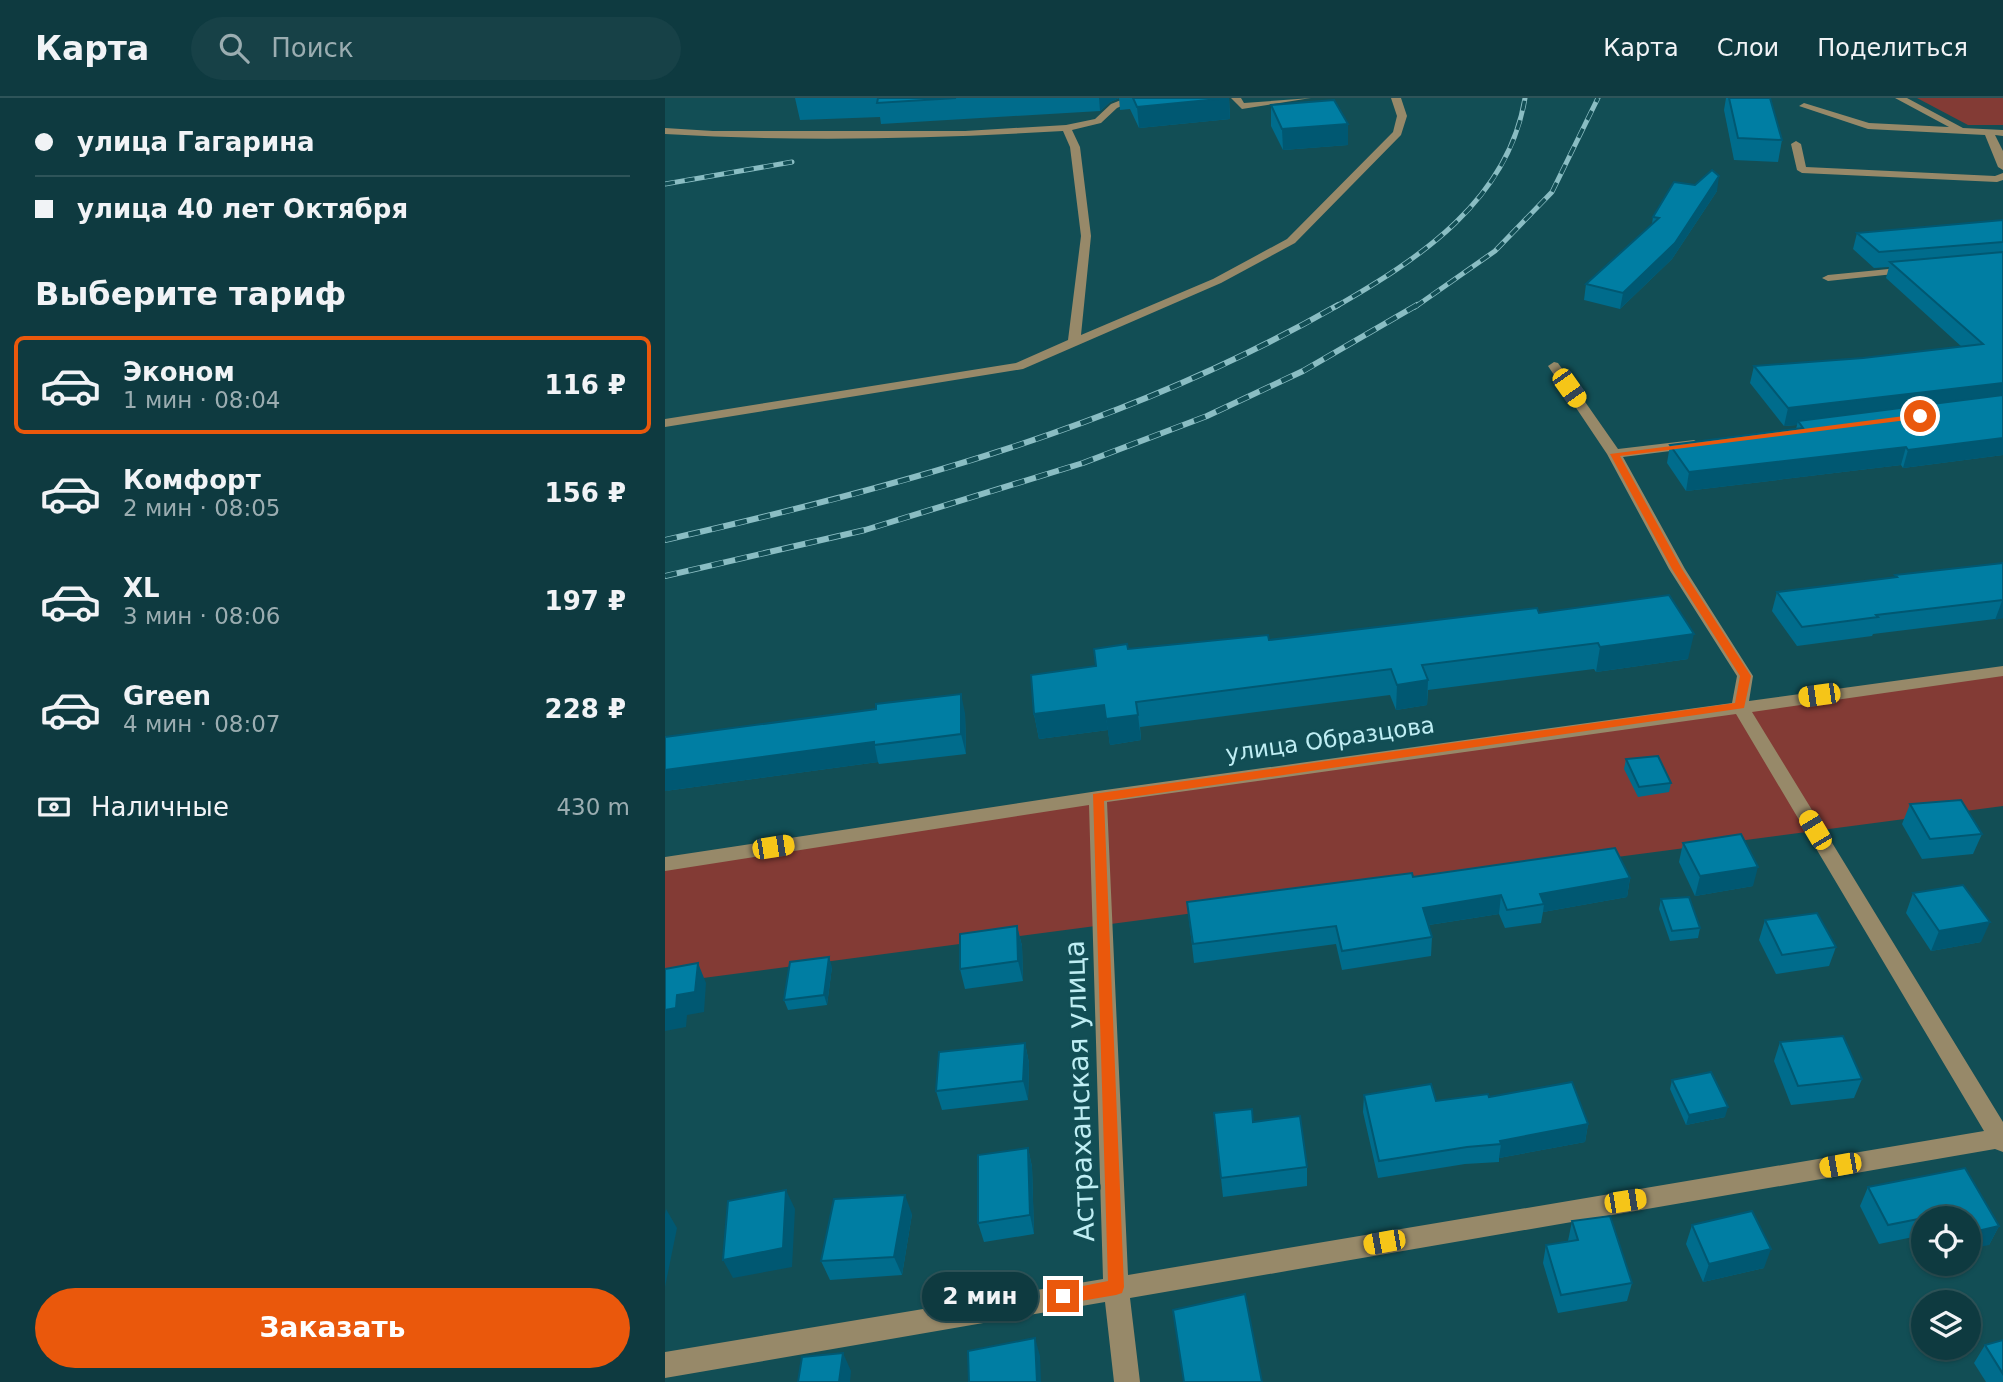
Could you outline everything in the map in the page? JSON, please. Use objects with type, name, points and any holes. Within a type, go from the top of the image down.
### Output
[{"type":"street","points":[[665,131],[713,134],[965,134],[1066,128],[1098,121],[1114,106],[1134,98]]},
{"type":"street","points":[[1236,98],[1242,106],[1306,98]]},
{"type":"street","points":[[665,423],[1019,366],[1217,281],[1291,241],[1398,133],[1402,116],[1396,98]]},
{"type":"street","points":[[1900,98],[1965,132]]},
{"type":"street","points":[[1804,106],[1868,126],[2003,133]]},
{"type":"street","points":[[1066,128],[1075,147],[1086,236],[1074,343]]},
{"type":"street","points":[[1988,132],[2001,153],[2003,167]]},
{"type":"street","points":[[1795,144],[1801,170],[1997,179],[2003,176]]},
{"type":"street","points":[[1828,278],[1922,269]]},
{"type":"street","points":[[665,1365],[2002,1139],[1740,706],[1745,676],[1677,569],[1614,454],[1554,366]]},
{"type":"street","points":[[1614,454],[1711,442]]},
{"type":"street","name":"улица Образцова","points":[[665,864],[1098,797],[2003,671]]},
{"type":"street","name":"Астраханская улица","points":[[1098,797],[1116,1287],[1128,1382]]},
{"type":"shaded area","points":[[1917,98],[2003,98],[2003,125],[1968,125]]},
{"type":"shaded area","points":[[2003,671],[2003,806],[665,983],[665,864]]},
{"type":"building","points":[[878,98],[956,98],[877,103]]},
{"type":"building","points":[[1133,98],[1229,98],[1137,107]]},
{"type":"building","points":[[1729,98],[1770,98],[1782,140],[1738,138]]},
{"type":"building","points":[[1334,100],[1348,124],[1282,129],[1271,105]]},
{"type":"building","points":[[1712,170],[1719,176],[1675,243],[1623,293],[1586,284],[1659,218],[1653,217],[1674,182],[1695,185]]},
{"type":"building","points":[[2003,220],[2003,242],[1879,252],[1857,233]]},
{"type":"building","points":[[2003,252],[2003,383],[1788,408],[1754,366],[1863,358],[1983,344],[1890,262]]},
{"type":"building","points":[[2003,395],[2003,438],[1689,472],[1670,445],[1803,428],[1798,421]]},
{"type":"building","points":[[2003,563],[2003,600],[1802,627],[1777,592],[1897,577],[1895,575]]},
{"type":"building","points":[[1669,595],[1694,634],[1600,647],[1598,643],[1422,665],[1428,680],[1397,685],[1391,669],[1136,702],[1138,715],[1106,719],[1104,705],[1034,714],[1031,675],[1096,666],[1094,649],[1127,644],[1128,649],[1268,635],[1269,640],[1537,608],[1539,613]]},
{"type":"building","points":[[961,694],[961,734],[874,745],[874,742],[665,770],[665,737],[876,709],[876,704]]},
{"type":"building","points":[[1658,756],[1671,783],[1639,787],[1626,759]]},
{"type":"building","points":[[1961,800],[1982,834],[1930,839],[1910,804]]},
{"type":"building","points":[[1741,834],[1758,867],[1700,876],[1683,843]]},
{"type":"building","points":[[1615,848],[1630,878],[1540,894],[1544,904],[1507,910],[1501,895],[1423,908],[1432,937],[1342,951],[1336,926],[1193,944],[1187,902],[1412,873],[1413,877]]},
{"type":"building","points":[[1963,885],[1990,922],[1939,931],[1913,893]]},
{"type":"building","points":[[1689,897],[1700,928],[1672,931],[1661,899]]},
{"type":"building","points":[[1817,913],[1836,947],[1782,955],[1765,920]]},
{"type":"building","points":[[1017,926],[1018,961],[960,969],[960,934]]},
{"type":"building","points":[[829,957],[824,995],[784,1000],[790,962]]},
{"type":"building","points":[[698,963],[695,992],[677,995],[676,1008],[665,1010],[665,969]]},
{"type":"building","points":[[1843,1036],[1862,1079],[1798,1086],[1780,1042]]},
{"type":"building","points":[[1025,1043],[1023,1081],[936,1091],[939,1052]]},
{"type":"building","points":[[1711,1072],[1728,1107],[1689,1115],[1672,1080]]},
{"type":"building","points":[[1572,1082],[1588,1124],[1500,1141],[1501,1144],[1379,1161],[1364,1095],[1431,1084],[1436,1101],[1488,1094],[1489,1097]]},
{"type":"building","points":[[1252,1109],[1253,1122],[1300,1116],[1307,1167],[1221,1178],[1214,1113]]},
{"type":"building","points":[[1028,1148],[1030,1215],[978,1223],[978,1155]]},
{"type":"building","points":[[1965,1168],[1999,1226],[1981,1230],[1981,1206],[1911,1206],[1911,1220],[1888,1225],[1868,1187]]},
{"type":"building","points":[[786,1190],[783,1248],[723,1260],[728,1201]]},
{"type":"building","points":[[905,1195],[894,1257],[821,1261],[834,1199]]},
{"type":"building","points":[[1752,1211],[1771,1249],[1709,1264],[1692,1225]]},
{"type":"building","points":[[1610,1216],[1632,1283],[1561,1295],[1546,1245],[1578,1240],[1572,1221]]},
{"type":"building","points":[[1245,1294],[1262,1382],[1184,1382],[1173,1310]]},
{"type":"building","points":[[1035,1338],[1037,1382],[969,1382],[968,1351]]},
{"type":"building","points":[[2003,1340],[2003,1374],[1985,1345]]},
{"type":"building","points":[[843,1353],[839,1382],[798,1382],[802,1357]]},
{"type":"railway","points":[[1335,307],[1398,269],[1428,247],[1480,197],[1500,167],[1515,135],[1525,98]]},
{"type":"railway","points":[[1415,307],[1495,251],[1552,192],[1598,98]]},
{"type":"railway","points":[[665,184],[792,162]]},
{"type":"railway","points":[[665,540],[839,498],[1011,448],[1177,385],[1259,347],[1338,305]]},
{"type":"railway","points":[[665,576],[865,530],[1083,463],[1207,416],[1303,371],[1417,305]]},
{"type":"route","points":[[1063,1296],[1116,1287],[1098,797],[1740,706],[1745,676],[1677,569],[1614,454],[1920,416]]}]
